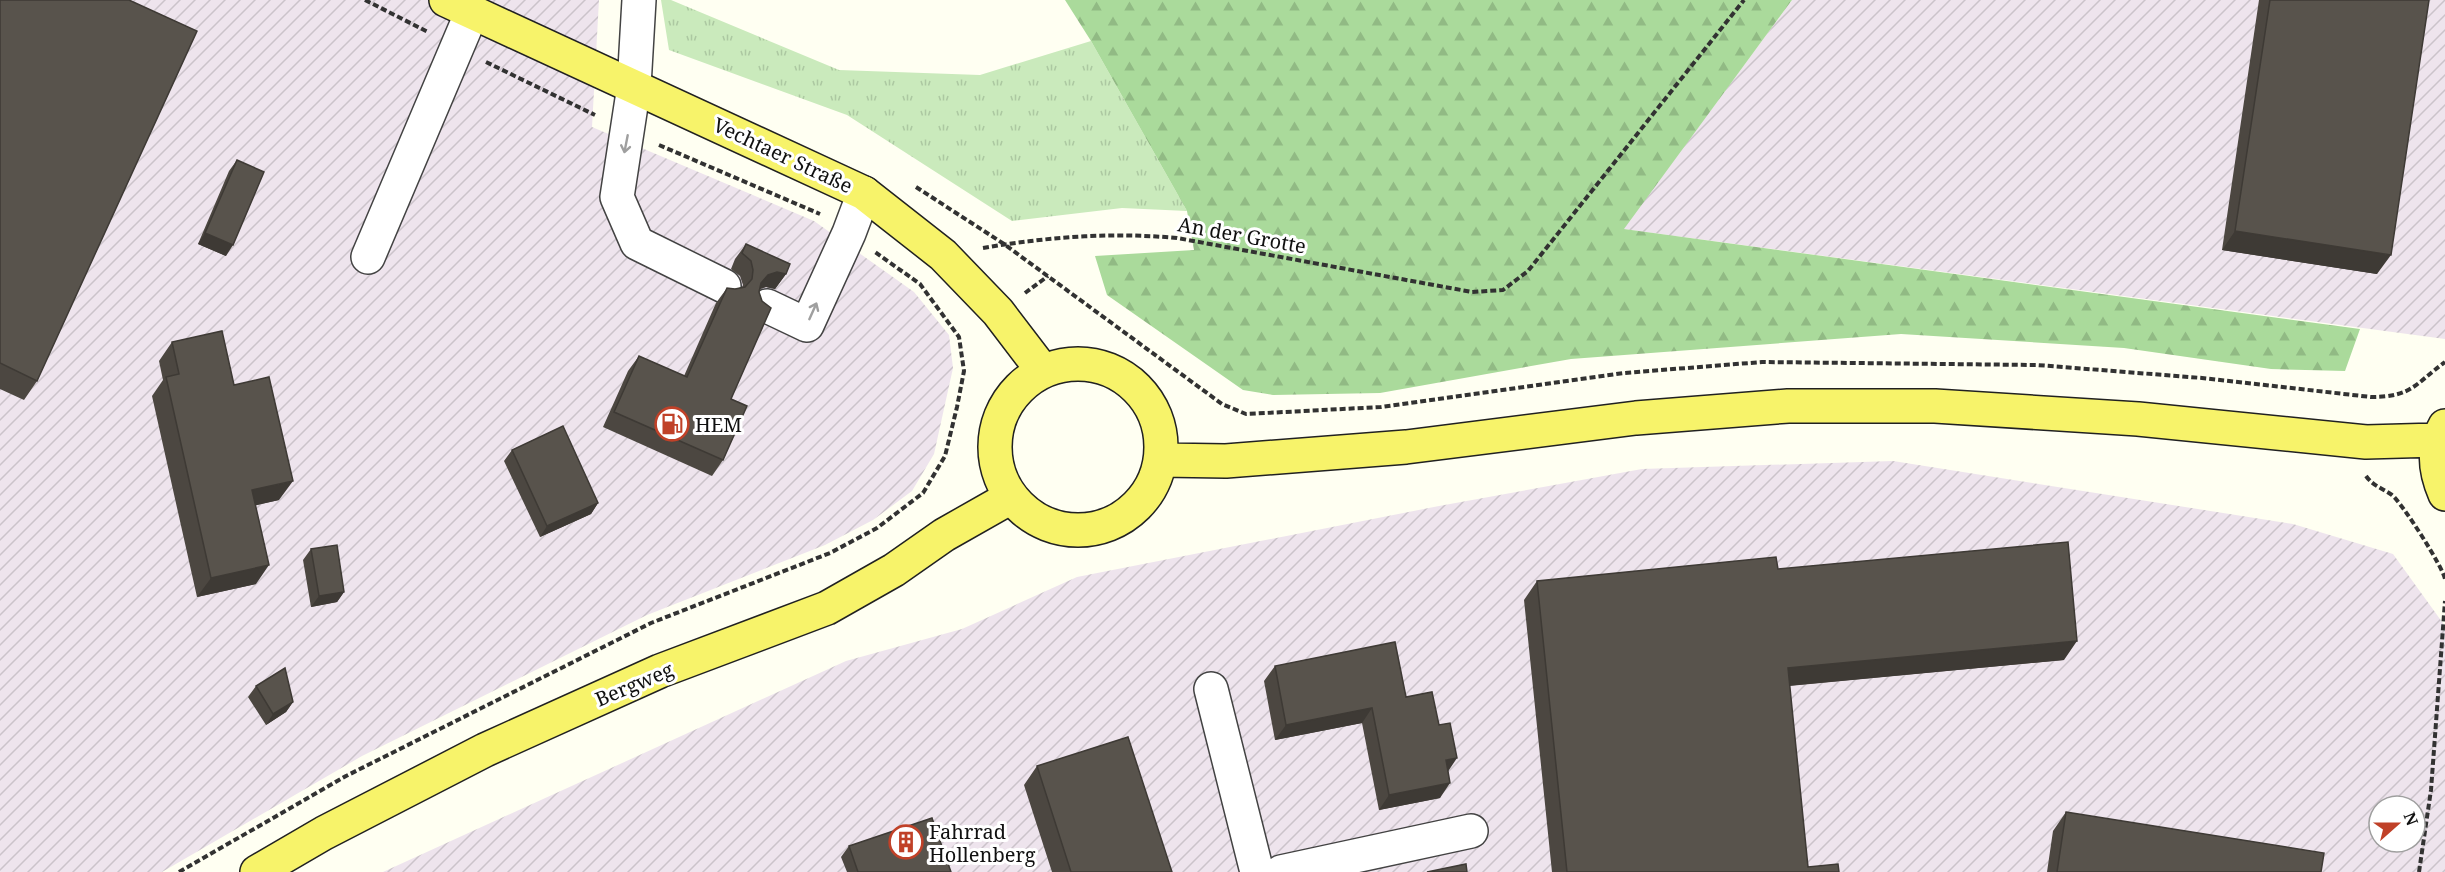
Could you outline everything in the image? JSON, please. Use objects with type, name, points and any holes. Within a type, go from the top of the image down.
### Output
[{"type":"main road","name":"Vechtaer Straße","points":[[459,6],[864,193],[943,255],[998,312],[1043,371]]},
{"type":"main road","points":[[1068,364],[1093,365],[1117,373],[1138,389],[1153,410],[1161,434],[1161,460],[1154,484],[1140,504],[1121,519],[1098,528],[1074,531],[1050,526],[1029,514],[1011,497],[1000,475],[994,451],[997,426],[1012,397],[1023,385],[1043,371],[1068,364]]},
{"type":"main road","points":[[1161,460],[1226,461],[1406,447],[1636,418],[1788,406],[1935,406],[2138,419],[2366,442],[2441,433],[2439,480],[2445,494]]},
{"type":"main road","name":"Bergweg","points":[[257,872],[324,833],[485,750],[660,671],[826,608],[894,570],[944,535],[1011,497]]},
{"type":"street","points":[[639,0],[629,132],[616,197],[637,243],[724,286]]},
{"type":"street","name":"Vechtaer Straße","points":[[368,257],[457,48],[459,6]]},
{"type":"street","points":[[767,306],[807,325],[849,233],[864,193]]},
{"type":"street","points":[[1211,689],[1257,872]]},
{"type":"street","points":[[1281,872],[1471,831]]},
{"type":"path","points":[[364,0],[629,132],[819,213],[920,284],[959,337],[964,371],[945,456],[923,493],[877,528],[841,548]]},
{"type":"path","name":"An der Grotte","points":[[943,255],[1004,244],[1129,234],[1177,238],[1472,292],[1503,290],[1528,271],[1744,0]]},
{"type":"path","points":[[911,184],[1004,244],[1222,404],[1246,414],[1381,407],[1624,373],[1762,362],[2037,365],[2202,378],[2371,397],[2403,394],[2445,362]]},
{"type":"path","points":[[2371,397],[2366,442],[2366,476],[2373,485],[2393,496],[2435,556],[2445,579]]},
{"type":"path","points":[[2419,872],[2431,790],[2445,601]]},
{"type":"shaded area","points":[[0,0],[599,0],[592,127],[814,221],[914,292],[949,335],[953,368],[934,454],[912,491],[873,520],[825,545],[647,615],[362,756],[162,872],[0,872]]},
{"type":"shaded area","points":[[1792,0],[2445,0],[2445,339],[1623,229]]},
{"type":"shaded area","points":[[1893,461],[2293,524],[2393,554],[2445,626],[2445,872],[383,872],[846,661],[962,629],[1077,577],[1642,469]]},
{"type":"green space","points":[[661,0],[671,0],[839,70],[980,75],[1091,41],[1187,211],[1122,208],[1012,221],[847,115],[669,50]]},
{"type":"green space","points":[[1065,0],[1792,0],[1624,229],[2360,329],[2345,371],[2271,369],[2124,348],[1901,334],[1571,359],[1380,393],[1273,395],[1243,390],[1107,295],[1095,256],[1194,250],[1187,211],[1091,41]]},
{"type":"building","points":[[0,0],[129,0],[197,31],[37,381],[0,363]]},
{"type":"building","points":[[2270,0],[2429,0],[2391,255],[2235,231]]},
{"type":"building","points":[[237,160],[264,172],[233,245],[205,233]]},
{"type":"building","points":[[746,244],[790,264],[786,274],[777,272],[768,275],[761,283],[759,292],[762,301],[771,308],[731,399],[747,406],[723,460],[614,412],[639,356],[687,377],[727,288],[745,287],[752,279],[751,261],[742,253]]},
{"type":"building","points":[[222,331],[234,385],[269,377],[293,481],[252,490],[269,565],[211,578],[166,377],[179,374],[172,342]]},
{"type":"building","points":[[563,426],[598,503],[547,526],[512,450]]},
{"type":"building","points":[[2068,542],[2077,641],[1788,668],[1808,867],[1838,864],[1839,872],[1567,872],[1537,581],[1776,557],[1778,569]]},
{"type":"building","points":[[337,545],[344,592],[319,596],[311,549]]},
{"type":"building","points":[[1395,642],[1406,697],[1432,692],[1439,725],[1450,723],[1457,758],[1446,760],[1450,783],[1389,795],[1372,708],[1286,725],[1275,666]]},
{"type":"building","points":[[285,668],[293,702],[273,714],[256,686]]},
{"type":"building","points":[[1128,737],[1172,872],[1071,872],[1037,766]]},
{"type":"building","points":[[2066,812],[2324,853],[2321,872],[2057,872]]},
{"type":"building","name":"Fahrrad Hollenberg","points":[[932,818],[951,872],[858,872],[849,846]]},
{"type":"building","points":[[1466,864],[1467,872],[1427,872]]},
{"type":"place","name":"HEM","points":[[672,424]]},
{"type":"place","name":"Fahrrad Hollenberg","points":[[906,842]]}]
